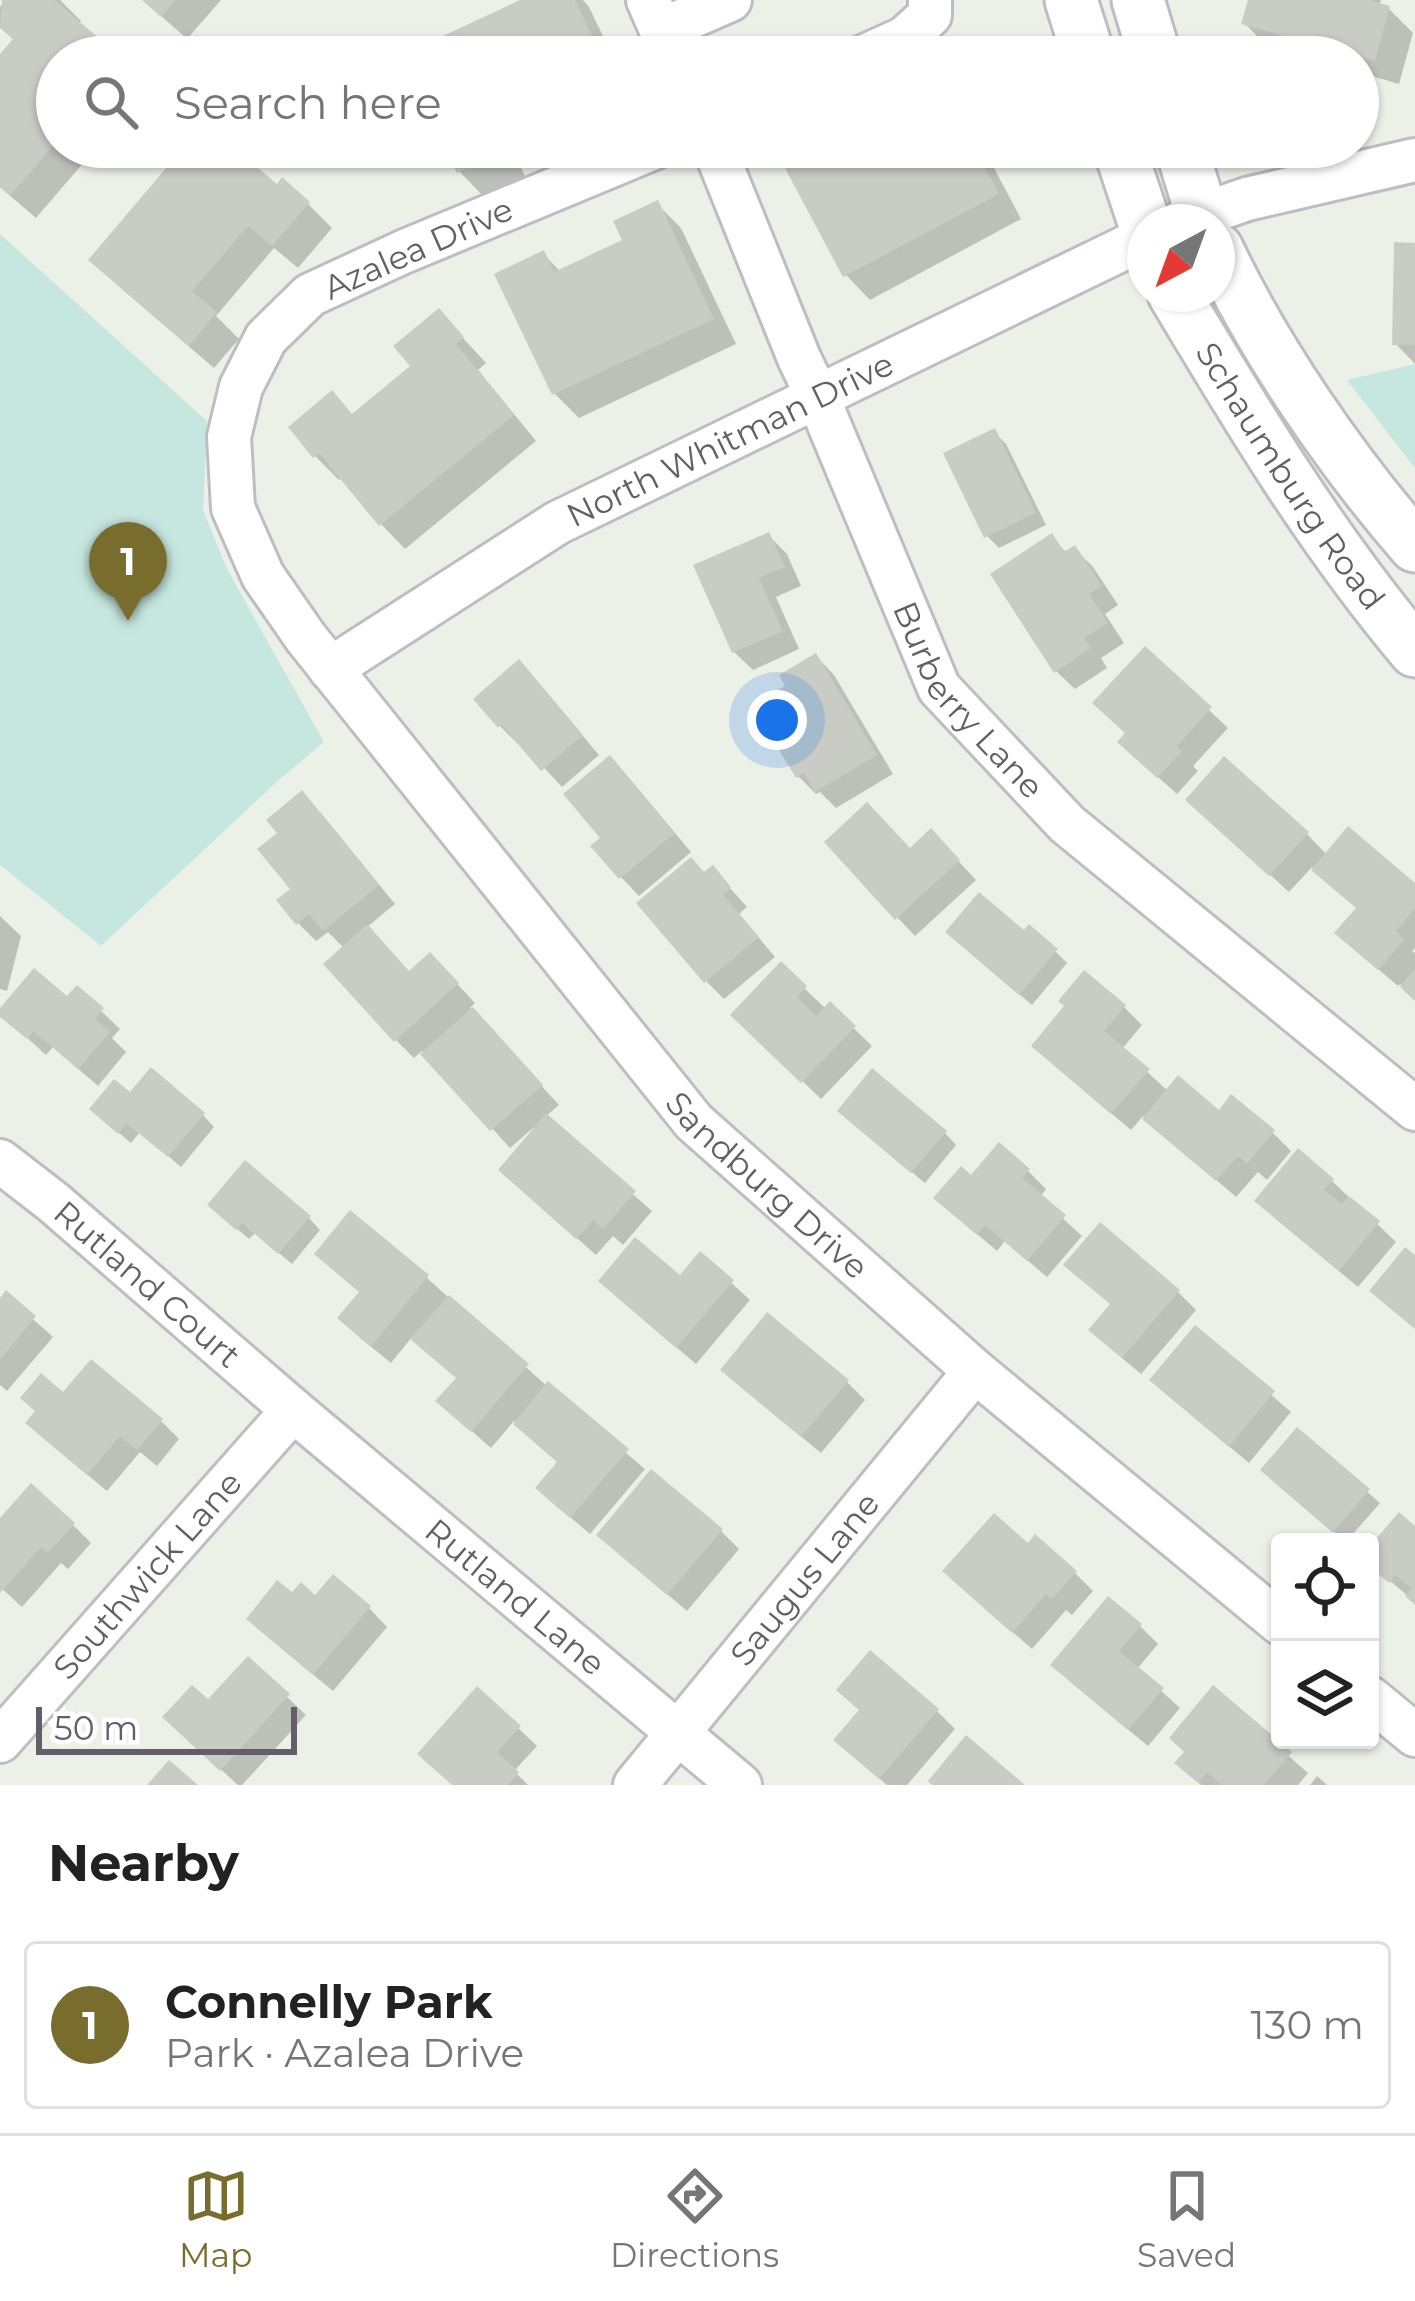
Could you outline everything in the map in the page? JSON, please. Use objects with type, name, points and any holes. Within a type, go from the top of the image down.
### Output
[{"type":"street","points":[[661,29],[730,0]]},
{"type":"street","points":[[907,36],[930,15],[930,0]]},
{"type":"street","points":[[1071,0],[1082,36]]},
{"type":"street","points":[[1138,0],[1149,36]]},
{"type":"street","points":[[1235,206],[1247,199],[1415,160]]},
{"type":"street","name":"Azalea Drive","points":[[330,669],[263,576],[233,508],[229,437],[241,387],[266,338],[310,295],[605,168]]},
{"type":"street","name":"Burberry Lane","points":[[722,168],[939,688],[1067,824],[1415,1109]]},
{"type":"street","points":[[1126,168],[1138,204]]},
{"type":"street","name":"Schaumburg Road","points":[[1186,168],[1195,204]]},
{"type":"street","name":"North Whitman Drive","points":[[330,669],[557,524],[1127,247]]},
{"type":"street","name":"Schaumburg Road","points":[[1235,287],[1311,410],[1415,546]]},
{"type":"street","name":"Schaumburg Road","points":[[1185,312],[1299,497],[1363,590],[1415,651]]},
{"type":"street","name":"Sandburg Drive","points":[[330,669],[694,1123],[975,1371],[1271,1616]]},
{"type":"street","name":"Rutland Court","points":[[0,1161],[293,1410]]},
{"type":"street","name":"Saugus Lane","points":[[635,1785],[975,1371]]},
{"type":"street","name":"Rutland Lane","points":[[293,1410],[740,1785]]},
{"type":"street","name":"Southwick Lane","points":[[0,1742],[293,1410]]},
{"type":"street","points":[[1379,1705],[1415,1735]]},
{"type":"shaded area","points":[[0,234],[207,421],[203,510],[227,569],[324,742],[101,946],[0,865]]},
{"type":"shaded area","points":[[1415,364],[1415,468],[1347,380]]},
{"type":"building","points":[[2,0],[54,0],[96,36],[36,36],[36,166],[10,196],[0,187],[0,54],[13,39],[0,28]]},
{"type":"building","points":[[142,0],[176,0],[161,17]]},
{"type":"building","points":[[520,0],[575,0],[592,36],[443,36]]},
{"type":"building","points":[[1248,0],[1369,0],[1390,6],[1379,46],[1379,36],[1284,36],[1241,24]]},
{"type":"building","points":[[166,168],[258,168],[277,184],[282,177],[310,202],[272,246],[248,226],[192,291],[217,312],[189,346],[88,260]]},
{"type":"building","points":[[785,168],[985,168],[999,194],[843,277]]},
{"type":"building","points":[[658,200],[714,319],[552,395],[494,274],[544,250],[554,272],[622,240],[613,221]]},
{"type":"building","points":[[1394,242],[1415,243],[1415,345],[1392,345]]},
{"type":"building","points":[[439,308],[464,337],[456,344],[514,415],[379,526],[319,453],[313,458],[288,427],[332,390],[352,414],[410,366],[393,346]]},
{"type":"building","points":[[995,428],[1036,513],[984,538],[943,453]]},
{"type":"building","points":[[769,532],[785,567],[759,578],[783,631],[732,653],[693,565]]},
{"type":"building","points":[[1052,533],[1064,552],[1075,545],[1102,586],[1089,594],[1108,623],[1084,638],[1091,648],[1054,673],[990,574]]},
{"type":"building","points":[[1145,646],[1212,707],[1177,746],[1182,751],[1157,778],[1117,742],[1125,733],[1092,703]]},
{"type":"building","points":[[816,653],[877,755],[815,792],[804,773],[796,778],[779,750],[788,744],[761,700],[785,686],[779,675]]},
{"type":"building","points":[[519,659],[583,735],[541,771],[473,699]]},
{"type":"building","points":[[610,755],[675,833],[619,879],[590,846],[600,838],[563,794]]},
{"type":"building","points":[[1224,756],[1309,832],[1269,876],[1185,800]]},
{"type":"building","points":[[302,790],[379,885],[323,931],[309,914],[296,925],[276,900],[290,889],[257,849],[277,833],[266,820]]},
{"type":"building","points":[[867,802],[910,848],[931,828],[960,860],[895,920],[824,842]]},
{"type":"building","points":[[1348,826],[1415,883],[1415,908],[1396,931],[1405,939],[1378,970],[1334,933],[1356,908],[1311,870]]},
{"type":"building","points":[[691,857],[704,872],[713,865],[731,887],[723,895],[759,937],[704,983],[636,903]]},
{"type":"building","points":[[979,892],[1024,930],[1029,924],[1058,949],[1019,995],[945,932]]},
{"type":"building","points":[[367,924],[409,971],[430,952],[459,983],[394,1042],[323,964]]},
{"type":"building","points":[[781,961],[807,986],[797,997],[816,1016],[830,1001],[856,1026],[801,1083],[730,1015]]},
{"type":"building","points":[[34,968],[67,996],[77,985],[104,1008],[95,1019],[110,1032],[78,1069],[33,1031],[27,1039],[0,1017],[0,1008]]},
{"type":"building","points":[[1415,969],[1415,1001],[1400,987]]},
{"type":"building","points":[[1084,970],[1126,1005],[1104,1031],[1150,1069],[1111,1114],[1031,1046],[1064,1006],[1058,1001]]},
{"type":"building","points":[[473,1007],[543,1085],[490,1131],[420,1054]]},
{"type":"building","points":[[151,1067],[205,1113],[168,1157],[126,1123],[118,1134],[89,1109],[114,1079],[130,1092]]},
{"type":"building","points":[[872,1068],[947,1131],[911,1173],[837,1111]]},
{"type":"building","points":[[1178,1075],[1219,1110],[1231,1094],[1275,1130],[1247,1164],[1238,1156],[1216,1181],[1142,1119]]},
{"type":"building","points":[[546,1113],[636,1191],[603,1229],[593,1220],[576,1239],[498,1170]]},
{"type":"building","points":[[999,1142],[1030,1169],[1022,1178],[1066,1215],[1027,1261],[985,1225],[977,1235],[933,1198],[961,1166],[971,1175]]},
{"type":"building","points":[[1298,1148],[1334,1179],[1324,1190],[1342,1204],[1349,1196],[1380,1221],[1339,1271],[1254,1201]]},
{"type":"building","points":[[245,1160],[311,1216],[278,1254],[242,1223],[236,1230],[207,1205]]},
{"type":"building","points":[[350,1210],[429,1275],[371,1347],[337,1318],[359,1292],[314,1254]]},
{"type":"building","points":[[1100,1222],[1180,1290],[1122,1358],[1088,1330],[1110,1304],[1063,1265]]},
{"type":"building","points":[[635,1237],[680,1275],[700,1251],[734,1280],[676,1348],[598,1281]]},
{"type":"building","points":[[1405,1247],[1415,1255],[1415,1329],[1369,1291]]},
{"type":"building","points":[[6,1290],[36,1316],[0,1360],[0,1298]]},
{"type":"building","points":[[449,1295],[529,1364],[471,1432],[435,1401],[456,1378],[410,1339]]},
{"type":"building","points":[[767,1312],[849,1380],[801,1437],[720,1370]]},
{"type":"building","points":[[1195,1325],[1275,1391],[1229,1447],[1149,1380]]},
{"type":"building","points":[[91,1359],[163,1419],[137,1450],[120,1436],[87,1475],[25,1423],[35,1411],[20,1398],[41,1373],[63,1392]]},
{"type":"building","points":[[548,1381],[629,1449],[570,1518],[535,1488],[557,1462],[513,1424]]},
{"type":"building","points":[[1297,1427],[1370,1489],[1333,1533],[1260,1470]]},
{"type":"building","points":[[651,1469],[723,1529],[667,1595],[596,1535]]},
{"type":"building","points":[[31,1483],[75,1523],[48,1553],[41,1547],[0,1593],[0,1518]]},
{"type":"building","points":[[1399,1512],[1415,1526],[1415,1605],[1405,1596],[1411,1588],[1395,1575],[1389,1583],[1379,1575],[1379,1535]]},
{"type":"building","points":[[994,1513],[1028,1543],[1035,1534],[1077,1571],[1052,1599],[1046,1594],[1012,1633],[942,1571]]},
{"type":"building","points":[[333,1574],[371,1606],[313,1675],[246,1619],[277,1580],[292,1592],[301,1582],[315,1595]]},
{"type":"building","points":[[1108,1596],[1142,1624],[1119,1651],[1164,1688],[1128,1730],[1050,1665]]},
{"type":"building","points":[[870,1650],[939,1709],[879,1779],[833,1740],[859,1710],[836,1690]]},
{"type":"building","points":[[248,1656],[290,1694],[220,1771],[162,1717],[192,1685],[208,1699]]},
{"type":"building","points":[[1213,1685],[1271,1734],[1271,1749],[1292,1752],[1264,1785],[1222,1785],[1207,1772],[1198,1783],[1174,1763],[1184,1752],[1169,1738]]},
{"type":"building","points":[[477,1686],[521,1726],[497,1752],[519,1772],[508,1785],[452,1785],[417,1754]]},
{"type":"building","points":[[966,1735],[1025,1785],[932,1785],[928,1781]]},
{"type":"building","points":[[169,1760],[198,1785],[147,1785]]},
{"type":"place","name":"Connelly Park","points":[[128,621]]}]
